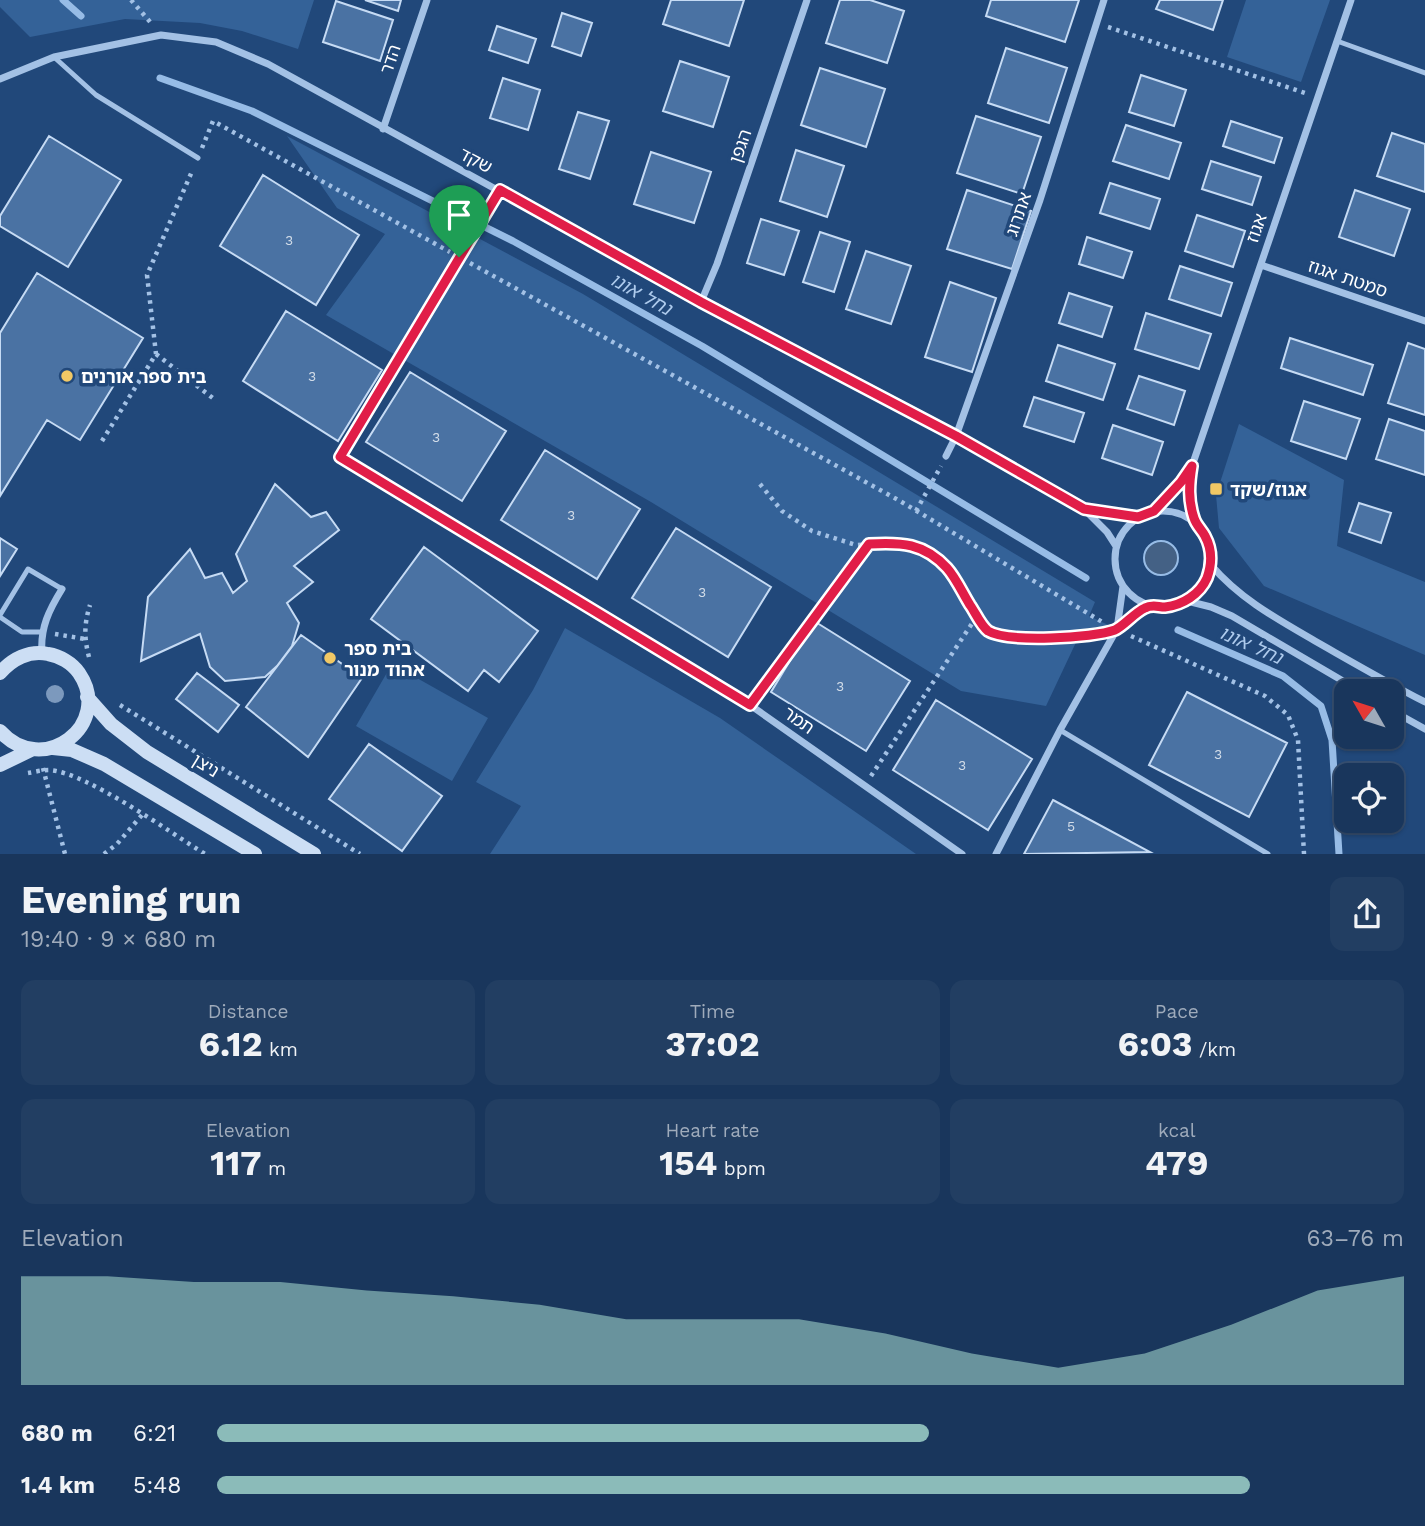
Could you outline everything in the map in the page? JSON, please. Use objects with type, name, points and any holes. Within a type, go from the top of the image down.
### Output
[{"type":"street","name":"הדר","points":[[383,129],[427,0]]},
{"type":"street","name":"הגפן","points":[[701,302],[717,264],[807,0]]},
{"type":"street","name":"אתרוג","points":[[946,456],[956,436],[1040,200],[1104,0]]},
{"type":"street","name":"אגוז","points":[[1195,522],[1189,501],[1192,466],[1351,0]]},
{"type":"street","name":"שקד","points":[[0,79],[54,58],[161,35],[216,42],[268,64],[701,302],[956,436],[1084,509],[1107,532],[1116,546]]},
{"type":"street","name":"תמר","points":[[500,190],[340,457],[750,705],[962,854]]},
{"type":"street","name":"סמטת אגוז","points":[[1261,265],[1425,321]]},
{"type":"street","name":"אגוז","points":[[1154,511],[1192,466]]},
{"type":"street","name":"שקד","points":[[1084,509],[1138,517]]},
{"type":"street","points":[[1187,601],[1207,579],[1211,565],[1208,542],[1195,522],[1182,514],[1154,511],[1138,517],[1129,525],[1116,546],[1115,560],[1117,574],[1123,586],[1135,598],[1163,607],[1187,601],[1212,607],[1340,679]]},
{"type":"street","points":[[1211,565],[1241,596],[1262,610],[1377,678],[1425,702]]},
{"type":"street","points":[[1117,629],[1123,586]]},
{"type":"street","points":[[0,673],[19,657],[41,653],[42,632],[49,611],[62,589]]},
{"type":"street","points":[[996,854],[1060,730],[1117,629],[1134,613],[1150,605]]},
{"type":"street","name":"ניצן","points":[[41,653],[59,657],[71,665],[83,681],[88,697],[111,724],[147,752],[314,854]]},
{"type":"street","points":[[0,765],[69,740],[79,730],[88,697]]},
{"type":"street","points":[[1404,717],[1425,729]]},
{"type":"street","points":[[0,731],[15,744],[41,749],[72,750],[88,756],[157,794],[255,854]]},
{"type":"lane","points":[[1337,41],[1425,73]]},
{"type":"lane","points":[[54,58],[96,95],[198,158]]},
{"type":"lane","points":[[42,632],[22,632],[0,616],[28,569],[62,589]]},
{"type":"lane","points":[[1060,730],[1268,854]]},
{"type":"path","points":[[131,0],[161,35]]},
{"type":"path","points":[[1097,24],[1318,97]]},
{"type":"path","points":[[102,441],[156,354],[146,275],[213,121],[916,511],[1117,629],[1265,696],[1288,715],[1298,740],[1304,854]]},
{"type":"path","points":[[156,354],[214,399]]},
{"type":"path","points":[[916,511],[946,456]]},
{"type":"path","points":[[760,484],[782,511],[812,531],[856,545],[902,543],[916,547],[933,557],[948,569],[987,630],[1007,637],[1080,636],[1117,629]]},
{"type":"path","points":[[750,705],[869,544]]},
{"type":"path","points":[[90,605],[85,621],[85,639],[94,669]]},
{"type":"path","points":[[865,786],[977,616]]},
{"type":"path","points":[[42,632],[85,639]]},
{"type":"path","points":[[116,701],[360,854]]},
{"type":"path","points":[[41,749],[65,854]]},
{"type":"path","points":[[26,774],[44,770],[65,773],[88,783],[205,854]]},
{"type":"path","points":[[104,854],[117,844],[157,794]]},
{"type":"shaded area","points":[[0,0],[314,0],[298,49],[242,31],[200,23],[125,19],[30,37],[0,7]]},
{"type":"shaded area","points":[[1246,0],[1330,0],[1301,82],[1227,57]]},
{"type":"shaded area","points":[[287,136],[583,294],[1095,602],[1089,616],[1117,629],[1079,636],[1046,706],[961,691],[651,502],[326,315],[385,234],[337,208]]},
{"type":"shaded area","points":[[1239,424],[1344,480],[1337,546],[1425,582],[1425,655],[1264,586],[1219,528],[1216,495]]},
{"type":"shaded area","points":[[1161,541],[1173,546],[1178,558],[1173,570],[1161,575],[1149,570],[1144,558],[1149,546]]},
{"type":"shaded area","points":[[565,628],[720,718],[916,854],[490,854],[521,806],[476,782],[533,690]]},
{"type":"shaded area","points":[[392,664],[488,718],[452,781],[356,726]]},
{"type":"building","points":[[365,0],[401,0],[398,11]]},
{"type":"building","points":[[671,0],[744,0],[729,46],[663,24]]},
{"type":"building","points":[[840,0],[870,0],[904,11],[887,63],[826,43]]},
{"type":"building","points":[[991,0],[1079,0],[1065,42],[986,16]]},
{"type":"building","points":[[1160,0],[1223,0],[1213,30],[1156,9]]},
{"type":"building","points":[[336,1],[393,20],[380,61],[323,42]]},
{"type":"building","points":[[562,13],[592,23],[581,56],[552,46]]},
{"type":"building","points":[[497,26],[536,39],[528,63],[489,50]]},
{"type":"building","points":[[1006,48],[1067,68],[1049,123],[988,103]]},
{"type":"building","points":[[680,61],[729,77],[713,127],[663,111]]},
{"type":"building","points":[[820,68],[885,89],[866,147],[801,125]]},
{"type":"building","points":[[1141,75],[1186,90],[1174,126],[1129,112]]},
{"type":"building","points":[[503,78],[540,90],[528,130],[490,118]]},
{"type":"building","points":[[578,112],[609,121],[590,179],[559,169]]},
{"type":"building","points":[[976,116],[1041,137],[1022,194],[957,173]]},
{"type":"building","points":[[1231,121],[1282,138],[1274,163],[1223,146]]},
{"type":"building","points":[[1126,125],[1181,143],[1169,179],[1113,161]]},
{"type":"building","points":[[1392,133],[1425,144],[1425,192],[1377,176]]},
{"type":"building","points":[[49,136],[121,180],[68,267],[0,226],[0,216]]},
{"type":"building","points":[[796,150],[844,166],[827,217],[780,201]]},
{"type":"building","points":[[651,152],[711,172],[694,223],[634,204]]},
{"type":"building","points":[[1211,161],[1261,177],[1252,205],[1202,189]]},
{"type":"building","points":[[263,175],[359,235],[316,305],[220,246]]},
{"type":"building","points":[[1110,183],[1160,199],[1150,229],[1100,213]]},
{"type":"building","points":[[967,190],[1031,211],[1012,269],[947,249]]},
{"type":"building","points":[[1355,190],[1410,209],[1394,256],[1339,237]]},
{"type":"building","points":[[1197,215],[1245,231],[1233,267],[1185,251]]},
{"type":"building","points":[[761,219],[799,231],[784,275],[747,263]]},
{"type":"building","points":[[820,232],[850,242],[834,292],[803,282]]},
{"type":"building","points":[[1087,237],[1132,252],[1123,278],[1079,264]]},
{"type":"building","points":[[866,251],[911,266],[891,324],[846,309]]},
{"type":"building","points":[[1180,266],[1232,283],[1221,316],[1169,299]]},
{"type":"building","points":[[37,273],[143,338],[80,440],[47,420],[0,496],[0,333]]},
{"type":"building","points":[[950,282],[996,298],[972,372],[925,357]]},
{"type":"building","points":[[1069,293],[1112,307],[1102,337],[1059,323]]},
{"type":"building","points":[[286,311],[382,370],[338,441],[243,381]]},
{"type":"building","points":[[1146,313],[1211,334],[1199,369],[1135,349]]},
{"type":"building","points":[[1290,338],[1373,365],[1363,395],[1281,368]]},
{"type":"building","points":[[1408,343],[1425,349],[1425,415],[1388,403]]},
{"type":"building","points":[[1058,345],[1115,364],[1103,400],[1046,381]]},
{"type":"building","points":[[410,372],[506,431],[462,501],[366,442]]},
{"type":"building","points":[[1139,376],[1185,391],[1174,425],[1127,409]]},
{"type":"building","points":[[1034,397],[1084,413],[1074,442],[1024,426]]},
{"type":"building","points":[[1304,401],[1360,419],[1346,459],[1291,441]]},
{"type":"building","points":[[1389,419],[1425,431],[1425,475],[1376,459]]},
{"type":"building","points":[[1113,425],[1163,442],[1152,475],[1102,458]]},
{"type":"building","points":[[545,450],[640,509],[597,579],[501,520]]},
{"type":"building","points":[[275,484],[311,517],[326,512],[339,530],[294,566],[313,582],[287,603],[299,623],[292,646],[277,666],[265,677],[225,681],[210,667],[200,634],[141,661],[148,597],[190,549],[205,578],[222,573],[233,593],[247,581],[236,554]]},
{"type":"building","points":[[1359,503],[1391,513],[1381,543],[1349,532]]},
{"type":"building","points":[[676,528],[771,587],[728,657],[632,598]]},
{"type":"building","points":[[0,538],[17,549],[0,576]]},
{"type":"building","points":[[424,547],[538,631],[499,682],[484,670],[468,691],[371,619]]},
{"type":"building","points":[[814,621],[910,681],[866,751],[771,692]]},
{"type":"building","points":[[301,635],[362,678],[308,757],[246,707]]},
{"type":"building","points":[[197,673],[239,705],[218,732],[176,699]]},
{"type":"building","points":[[1187,692],[1287,743],[1249,817],[1149,765]]},
{"type":"building","points":[[936,700],[1032,759],[988,830],[893,770]]},
{"type":"building","points":[[369,744],[442,796],[402,851],[329,799]]},
{"type":"building","points":[[1053,800],[1150,852],[1024,854]]},
{"type":"waterway","name":"נחל אונו","points":[[63,0],[81,16]]},
{"type":"waterway","name":"נחל אונו","points":[[160,78],[252,111],[513,241],[702,346],[1086,578]]},
{"type":"waterway","name":"נחל אונו","points":[[1178,630],[1283,676],[1321,706],[1332,740],[1339,854]]},
{"type":"place","name":"בית ספר אורנים","points":[[67,376]]},
{"type":"place","name":"אגוז/שקד","points":[[1216,489]]},
{"type":"place","name":"בית ספר אהוד מנור","points":[[330,658]]},
{"type":"route","points":[[500,190],[701,302],[956,436],[1084,509],[1138,517],[1154,511],[1169,497],[1192,466],[1189,501],[1195,522],[1205,535],[1210,549],[1211,565],[1207,579],[1187,601],[1163,607],[1150,605],[1134,613],[1117,629],[1080,636],[1007,637],[987,630],[948,569],[933,557],[916,547],[902,543],[869,544],[750,705],[340,457],[459,257],[500,190]]}]
